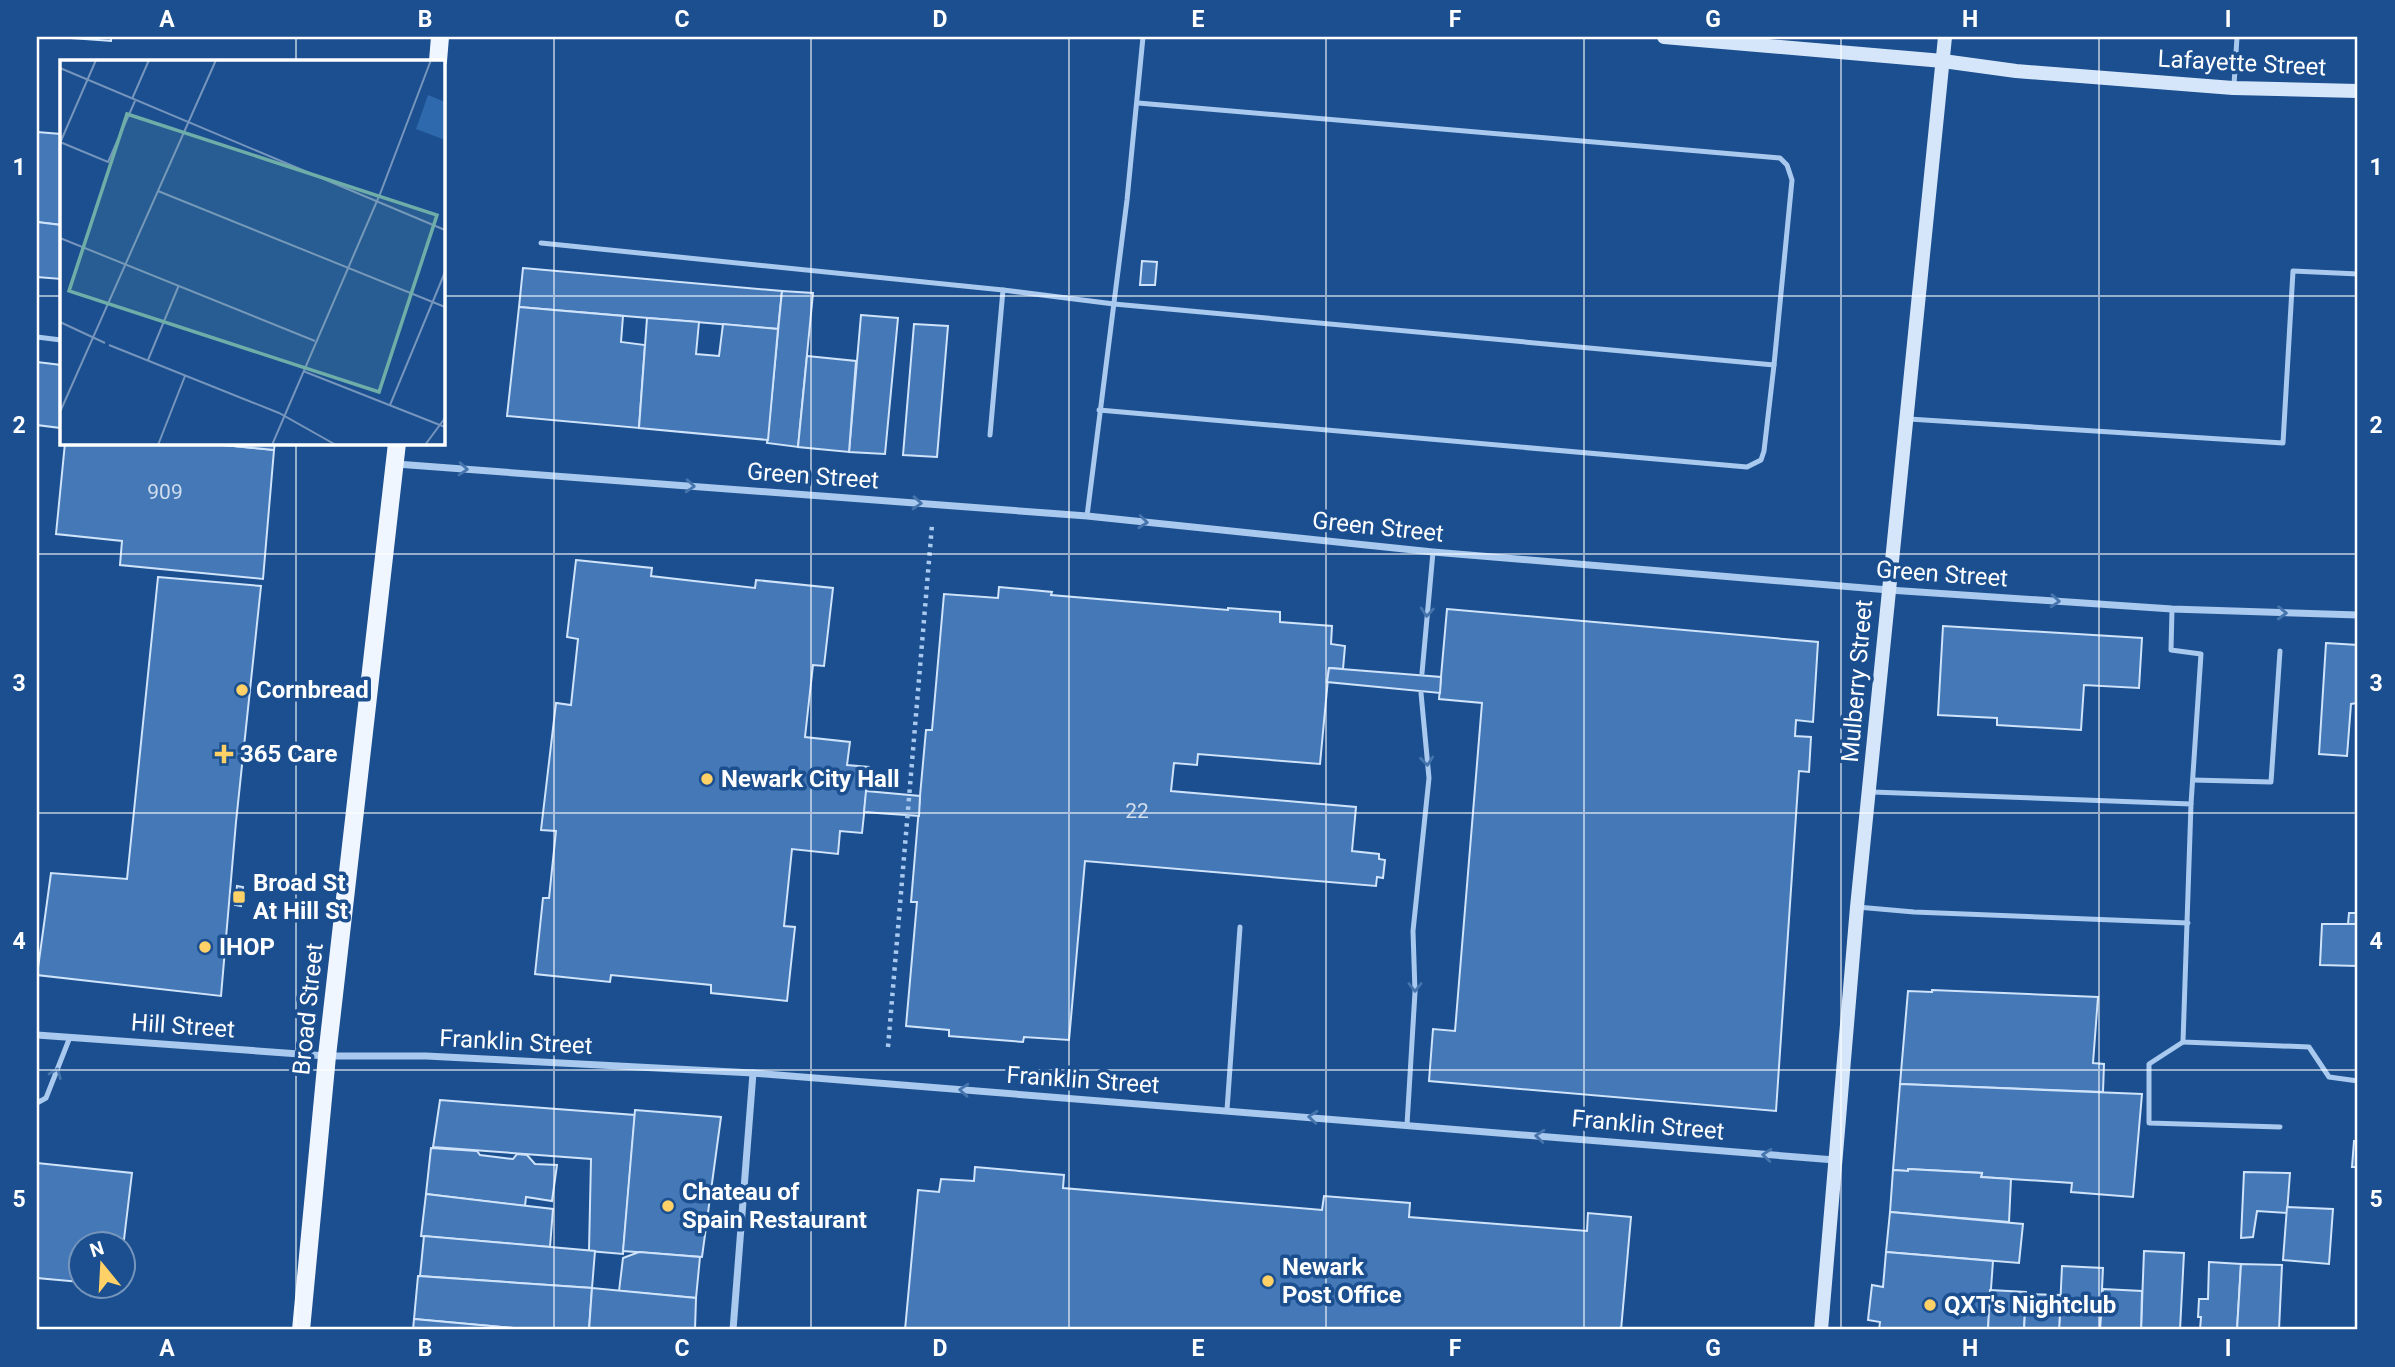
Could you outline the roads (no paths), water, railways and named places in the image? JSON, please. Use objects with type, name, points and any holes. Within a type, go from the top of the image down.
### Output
[{"type":"main road","points":[[438,60],[440,37]]},
{"type":"main road","name":"Broad Street","points":[[301,1330],[327,1056],[397,444]]},
{"type":"street","name":"Lafayette Street","points":[[1664,37],[1943,61],[2016,71],[2233,88],[2358,91]]},
{"type":"street","name":"Mulberry Street","points":[[1821,1330],[1857,906],[1945,37]]},
{"type":"street","name":"Green Street","points":[[395,464],[1087,516],[1433,552],[1889,590],[2172,609],[2358,615]]},
{"type":"street","name":"Hill Street","points":[[37,1035],[327,1056]]},
{"type":"street","name":"Franklin Street","points":[[327,1056],[426,1056],[753,1073],[1835,1160]]},
{"type":"street","points":[[733,1330],[753,1073]]},
{"type":"lane","points":[[1087,516],[1138,103],[1143,37]]},
{"type":"lane","points":[[2233,88],[2236,37]]},
{"type":"lane","points":[[1099,410],[1747,467],[1761,460],[1764,452],[1792,180],[1787,164],[1780,158],[1138,103]]},
{"type":"lane","points":[[541,243],[1003,290],[1114,304],[1774,365]]},
{"type":"lane","points":[[1908,419],[2283,443],[2293,271],[2358,274]]},
{"type":"lane","points":[[990,435],[1003,290]]},
{"type":"lane","points":[[37,337],[60,340]]},
{"type":"lane","points":[[1422,673],[1433,552]]},
{"type":"lane","points":[[2172,609],[2171,650],[2201,653],[2191,804],[2183,1042]]},
{"type":"lane","points":[[2193,780],[2271,782],[2280,651]]},
{"type":"lane","points":[[1407,1125],[1415,992],[1413,931],[1429,778],[1421,693]]},
{"type":"lane","points":[[1870,792],[2191,804]]},
{"type":"lane","points":[[1857,906],[1914,912],[2188,923]]},
{"type":"lane","points":[[1227,1110],[1240,927]]},
{"type":"lane","points":[[37,1103],[46,1098],[70,1037]]},
{"type":"lane","points":[[2280,1127],[2149,1123],[2149,1064],[2183,1042],[2309,1047],[2329,1077],[2358,1081]]},
{"type":"place","name":"Cornbread","points":[[242,690]]},
{"type":"place","name":"365 Care","points":[[224,754]]},
{"type":"place","name":"Newark City Hall","points":[[707,779]]},
{"type":"place","name":"Broad St At Hill St","points":[[239,897]]},
{"type":"place","name":"IHOP","points":[[205,947]]},
{"type":"place","name":"Chateau of Spain Restaurant","points":[[668,1206]]},
{"type":"place","name":"Newark Post Office","points":[[1268,1281]]},
{"type":"place","name":"QXT's Nightclub","points":[[1930,1305]]}]
